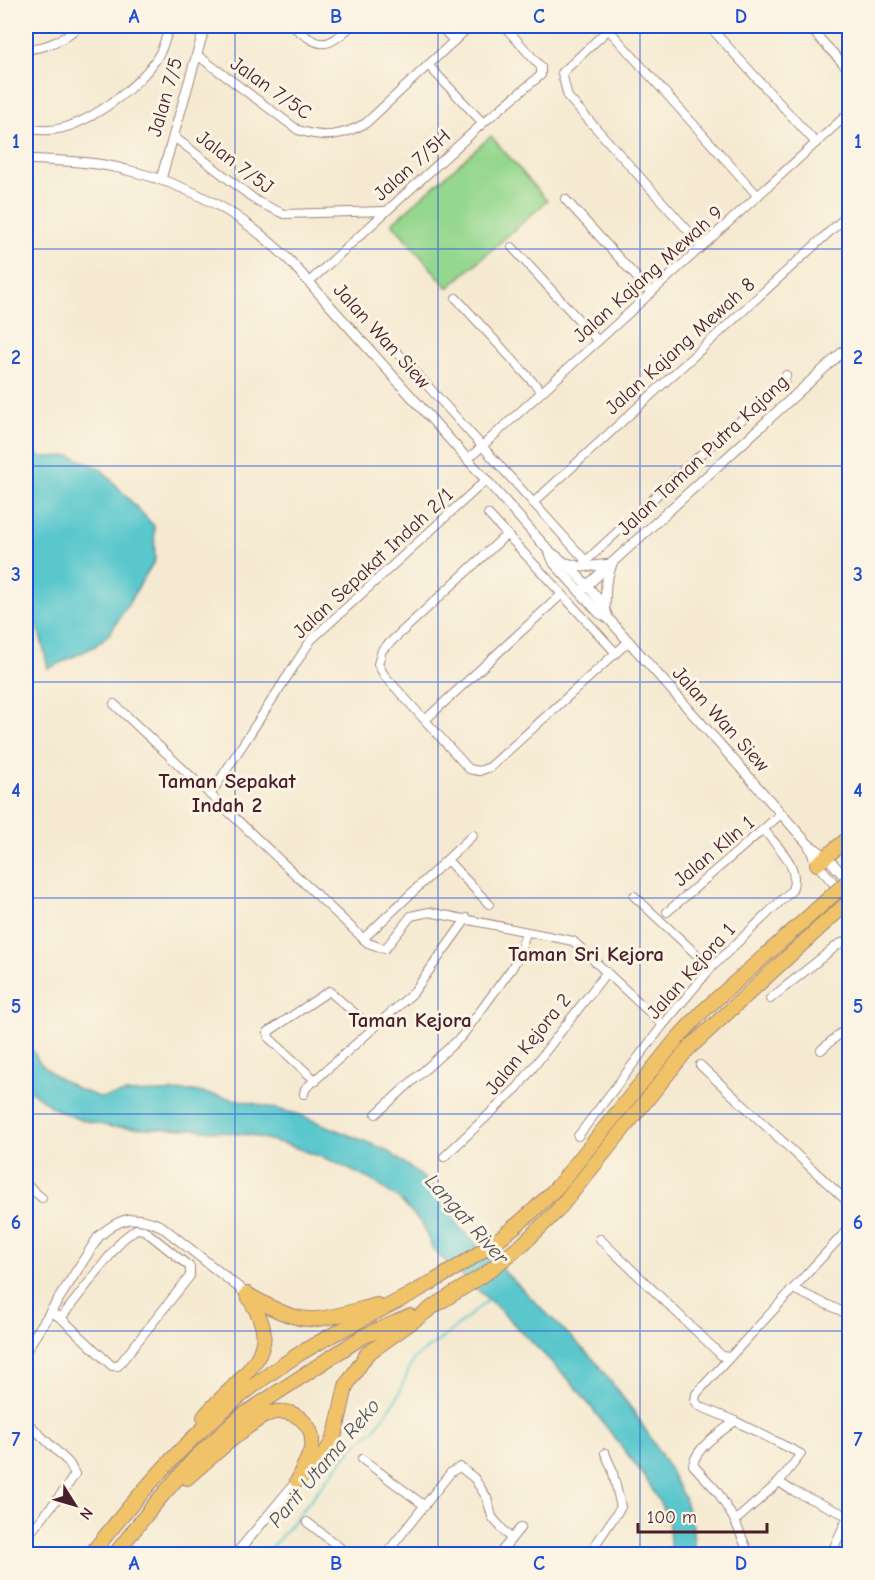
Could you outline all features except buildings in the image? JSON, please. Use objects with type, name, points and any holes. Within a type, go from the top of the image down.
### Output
[{"type":"highway","points":[[821,860],[849,837]]},
{"type":"highway","points":[[91,1554],[139,1494],[192,1437],[256,1382],[297,1355],[422,1288],[472,1258],[537,1209],[682,1033],[723,992],[849,881]]},
{"type":"highway","points":[[297,1481],[322,1457],[331,1444],[346,1386],[367,1354],[484,1274],[523,1244],[550,1218],[687,1050],[849,902]]},
{"type":"highway","points":[[247,1294],[275,1310],[316,1319],[399,1300]]},
{"type":"highway","points":[[192,1437],[211,1408],[251,1369],[260,1355],[264,1330],[247,1294]]},
{"type":"highway","points":[[115,1554],[194,1459],[240,1417],[362,1337],[437,1304]]},
{"type":"highway","points":[[154,1505],[257,1420],[271,1413],[286,1412],[298,1416],[309,1427],[312,1449],[297,1481]]},
{"type":"street","points":[[26,49],[43,47],[56,42],[79,26]]},
{"type":"street","points":[[26,128],[50,130],[76,123],[105,107],[129,89],[150,68],[159,55],[170,26]]},
{"type":"street","name":"Jalan 7/5","points":[[160,179],[205,26]]},
{"type":"street","points":[[292,26],[314,42],[324,44],[334,41],[351,26]]},
{"type":"street","points":[[441,26],[454,41]]},
{"type":"street","name":"Jalan 7/5C","points":[[197,55],[290,126],[312,135],[345,134],[366,123],[470,26]]},
{"type":"street","name":"Jalan 7/5H","points":[[309,282],[483,123],[541,75],[541,67],[504,26]]},
{"type":"street","points":[[709,26],[816,143]]},
{"type":"street","points":[[808,26],[849,71]]},
{"type":"street","points":[[702,246],[568,97],[562,73],[610,27],[758,196]]},
{"type":"street","points":[[429,64],[483,123]]},
{"type":"street","name":"Jalan Kajang Mewah 9","points":[[468,459],[849,112]]},
{"type":"street","name":"Jalan 7/5J","points":[[173,136],[258,202],[284,214],[385,211]]},
{"type":"street","name":"Jalan Wan Siew","points":[[26,159],[83,162],[125,169],[160,179],[216,203],[251,225],[272,242],[549,551],[565,562],[599,613],[608,618],[808,844],[849,902]]},
{"type":"street","points":[[565,199],[651,293]]},
{"type":"street","name":"Jalan Kajang Mewah 8","points":[[533,503],[849,213]]},
{"type":"street","points":[[512,247],[598,341]]},
{"type":"street","points":[[456,298],[542,392]]},
{"type":"street","name":"Jalan Taman Putra Kajang","points":[[583,590],[849,345]]},
{"type":"street","points":[[397,352],[586,561],[698,457],[780,387],[786,375]]},
{"type":"street","name":"Jalan Sepakat Indah 2/1","points":[[210,795],[311,640],[486,480]]},
{"type":"street","points":[[488,514],[616,653]]},
{"type":"street","points":[[507,534],[382,650],[378,664],[384,675],[469,769],[479,771],[490,767],[628,642]]},
{"type":"street","name":"Jalan Wan Siew","points":[[549,551],[554,563],[605,607],[608,618]]},
{"type":"street","points":[[565,562],[582,567],[612,564],[606,583],[605,607]]},
{"type":"street","points":[[426,720],[562,594]]},
{"type":"street","points":[[114,704],[363,939],[374,946],[385,949],[415,914],[429,912],[573,941],[663,1025]]},
{"type":"street","name":"Jalan Klln 1","points":[[667,912],[781,814]]},
{"type":"street","name":"Jalan Kejora 1","points":[[578,1136],[663,1025],[711,968],[792,890],[795,879],[791,863],[764,830]]},
{"type":"street","points":[[363,939],[473,835]]},
{"type":"street","points":[[447,860],[489,904]]},
{"type":"street","name":"Jalan Wan Siew","points":[[821,860],[849,881]]},
{"type":"street","points":[[634,896],[711,968]]},
{"type":"street","points":[[304,1094],[305,1089],[413,993],[467,918]]},
{"type":"street","points":[[376,1114],[462,1036],[512,968],[526,933]]},
{"type":"street","points":[[770,999],[839,944],[849,942]]},
{"type":"street","name":"Jalan Kejora 2","points":[[444,1157],[518,1087],[606,973]]},
{"type":"street","points":[[316,1081],[268,1035],[268,1032],[329,991],[373,1029]]},
{"type":"street","points":[[821,1050],[849,1025]]},
{"type":"street","points":[[700,1065],[849,1204]]},
{"type":"street","points":[[26,1185],[42,1198]]},
{"type":"street","points":[[26,1350],[99,1236],[112,1224],[135,1218],[146,1219],[161,1226],[247,1294]]},
{"type":"street","points":[[735,1521],[779,1482],[801,1454],[699,1406],[695,1401],[696,1394],[723,1365],[726,1356],[793,1289],[849,1227]]},
{"type":"street","points":[[50,1312],[61,1318],[112,1366],[118,1366],[190,1276],[190,1267],[144,1230],[136,1229],[122,1240],[61,1318]]},
{"type":"street","points":[[600,1239],[726,1356]]},
{"type":"street","points":[[793,1289],[849,1315]]},
{"type":"street","points":[[26,1421],[69,1462],[75,1474],[26,1538]]},
{"type":"street","points":[[735,1421],[699,1451],[694,1458],[693,1465],[717,1491],[735,1521],[749,1554]]},
{"type":"street","points":[[590,1554],[621,1507],[612,1469],[605,1454]]},
{"type":"street","points":[[362,1459],[425,1506]]},
{"type":"street","points":[[386,1554],[451,1472],[460,1467],[474,1478],[487,1498],[492,1517],[511,1539]]},
{"type":"street","points":[[236,1554],[297,1481]]},
{"type":"street","points":[[779,1482],[849,1517],[831,1554]]},
{"type":"street","points":[[308,1522],[348,1554]]},
{"type":"street","points":[[499,1554],[520,1527]]},
{"type":"green space","points":[[491,136],[547,201],[448,288],[392,223]]},
{"type":"water","points":[[26,448],[31,448],[41,457],[72,456],[101,469],[154,526],[155,560],[110,633],[95,646],[48,669],[40,636],[26,607]]},
{"type":"water","points":[[26,1045],[34,1052],[39,1062],[55,1076],[78,1089],[102,1098],[125,1093],[193,1091],[248,1102],[297,1114],[386,1150],[420,1175],[442,1195],[458,1226],[595,1361],[634,1412],[665,1461],[684,1498],[693,1527],[694,1554],[671,1554],[668,1517],[645,1477],[574,1385],[497,1307],[433,1250],[423,1225],[399,1199],[371,1180],[330,1160],[285,1144],[250,1135],[194,1129],[112,1127],[78,1119],[53,1108],[26,1087]]},
{"type":"waterway","name":"Parit Utama Reko","points":[[267,1554],[353,1447],[374,1430],[396,1400],[414,1358],[448,1334],[489,1299]]},
{"type":"district","name":"Taman Sepakat Indah 2","points":[[227,793]]},
{"type":"district","name":"Taman Sri Kejora","points":[[586,954]]},
{"type":"district","name":"Taman Kejora","points":[[410,1020]]},
{"type":"water label","name":"Langat River","points":[[467,1219]]}]
